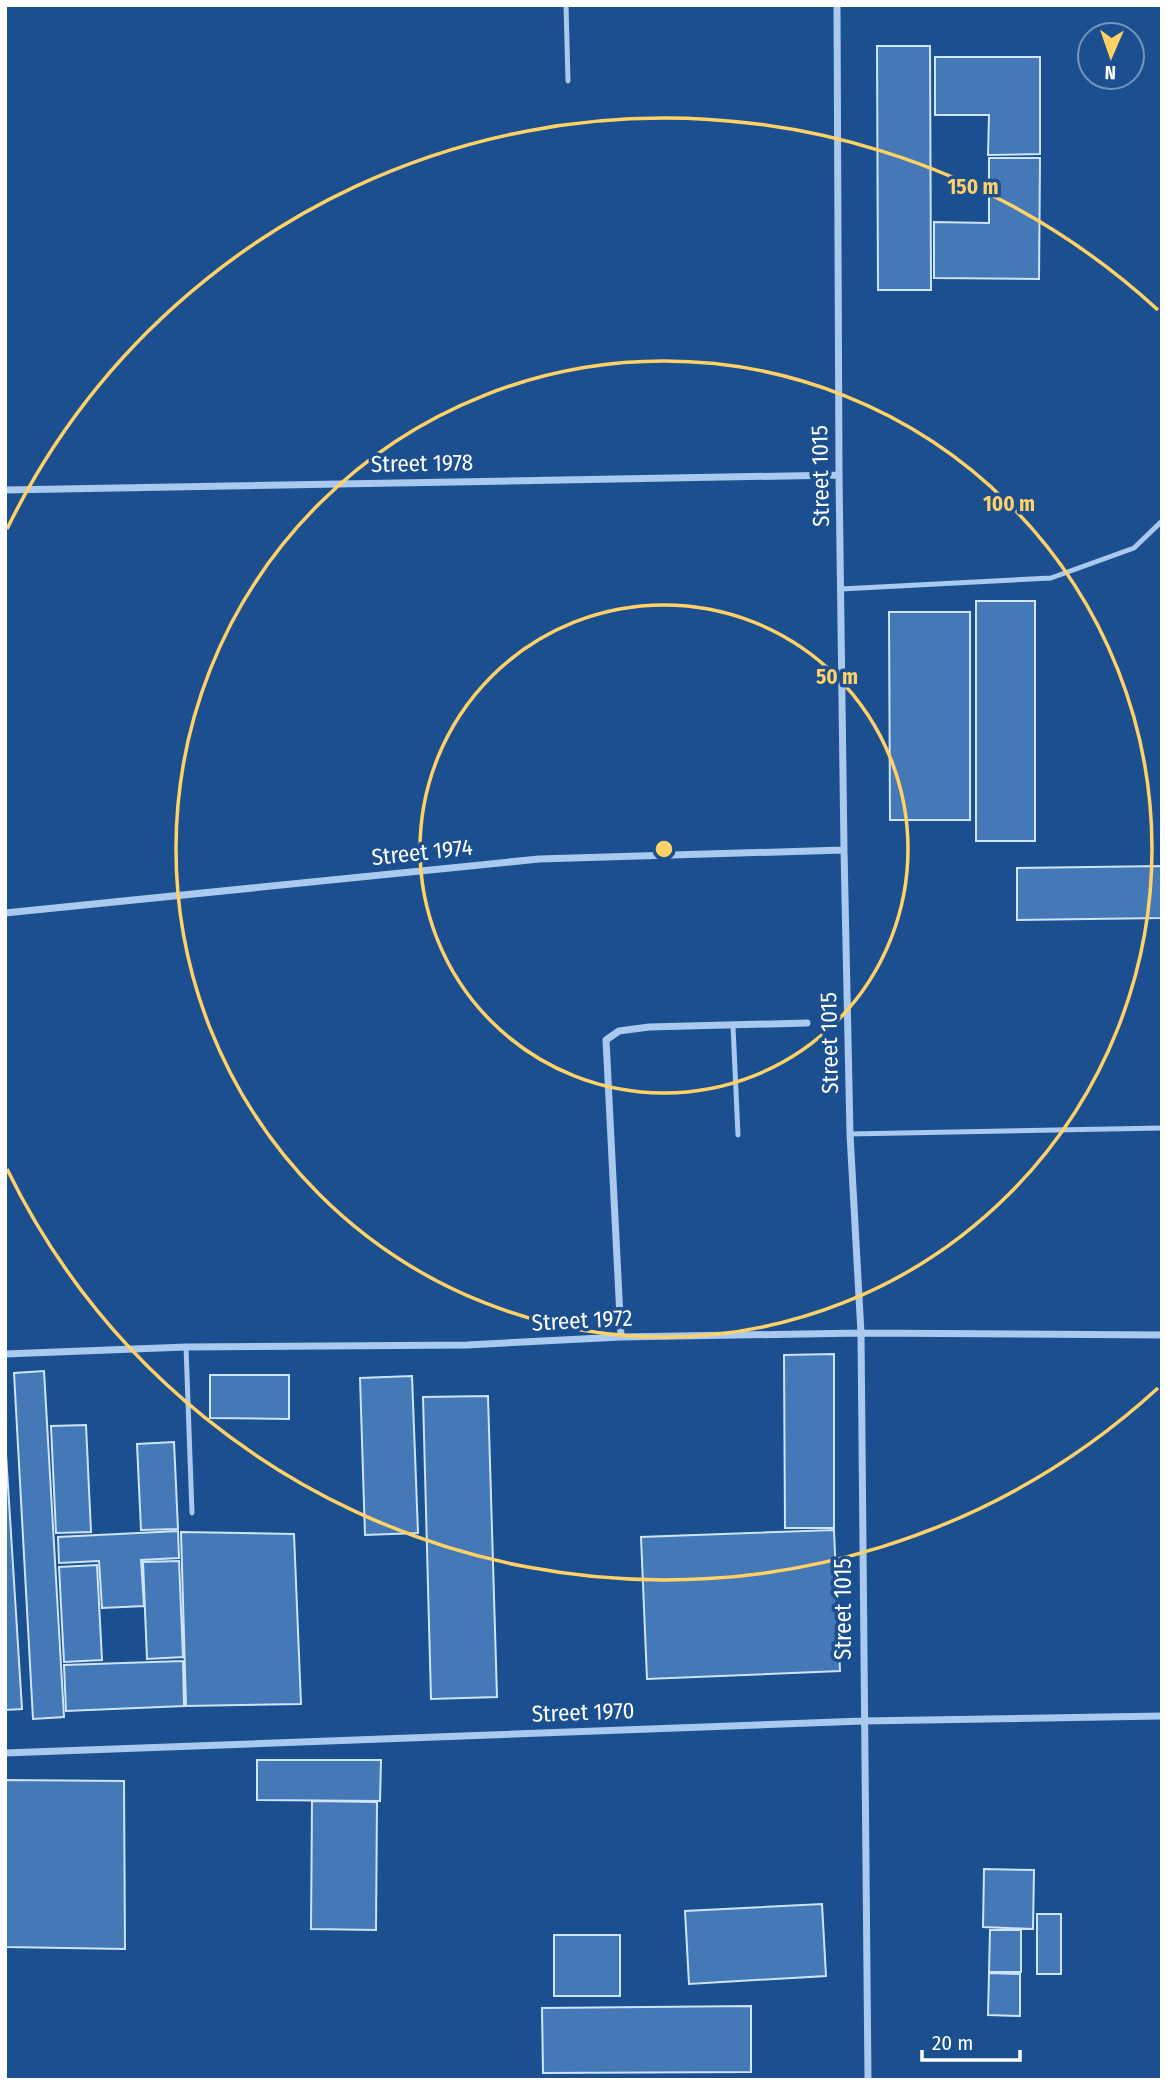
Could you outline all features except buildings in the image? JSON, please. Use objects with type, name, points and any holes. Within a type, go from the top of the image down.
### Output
[{"type":"street","name":"Street 1015","points":[[837,5],[844,850],[850,1134],[861,1333],[867,2080]]},
{"type":"street","name":"Street 1978","points":[[5,490],[839,475]]},
{"type":"street","name":"Street 1974","points":[[5,913],[539,859],[844,850]]},
{"type":"street","points":[[621,1337],[606,1040],[619,1031],[649,1027],[807,1023]]},
{"type":"street","name":"Street 1972","points":[[5,1354],[186,1348],[467,1345],[621,1337],[861,1333],[1162,1335]]},
{"type":"street","name":"Street 1970","points":[[5,1753],[863,1721],[1162,1716]]},
{"type":"lane","points":[[566,5],[568,81]]},
{"type":"lane","points":[[841,589],[1051,578],[1134,548],[1162,521]]},
{"type":"lane","points":[[733,1026],[738,1135]]},
{"type":"lane","points":[[850,1134],[1162,1128]]},
{"type":"lane","points":[[186,1348],[192,1513]]}]
